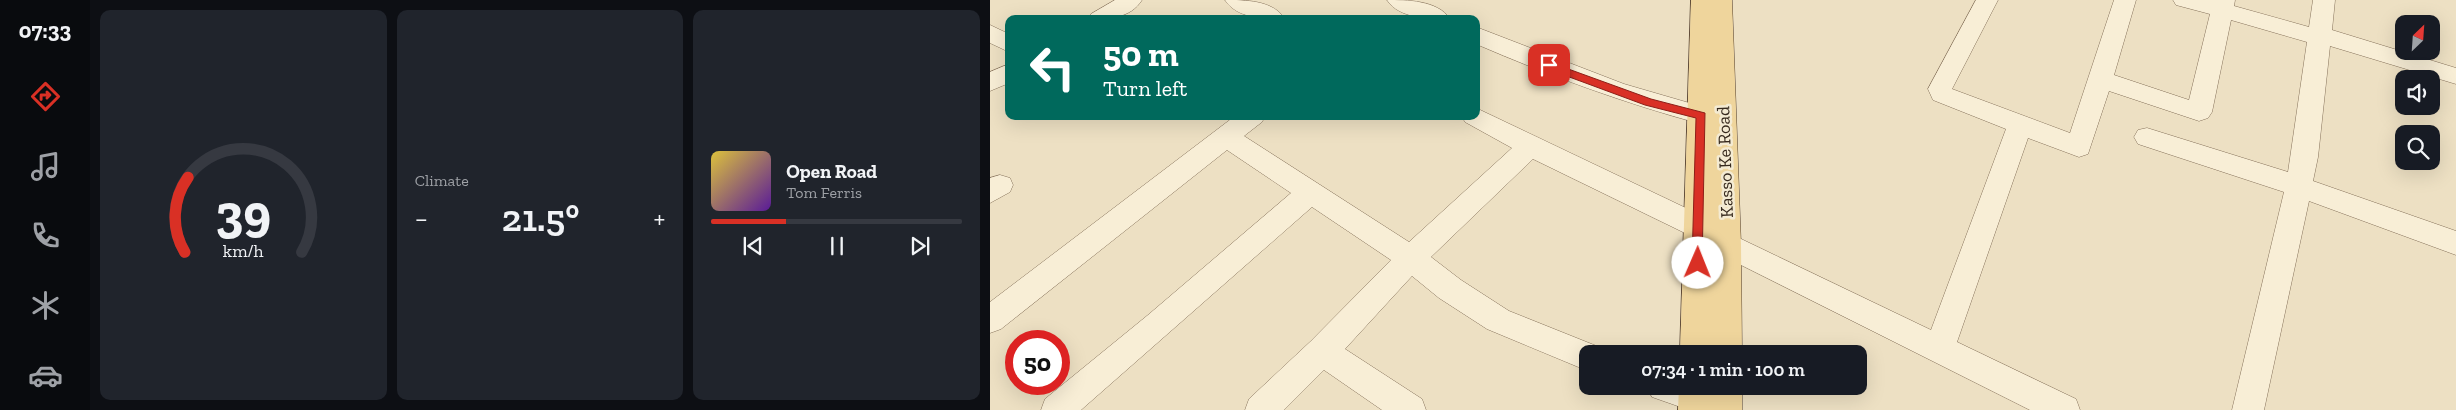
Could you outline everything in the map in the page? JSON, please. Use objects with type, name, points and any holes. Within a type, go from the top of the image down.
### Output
[{"type":"main road","name":"Kasso Ke Road","points":[[1696,345],[1702,0]]},
{"type":"main road","name":"Kasso Ke Road","points":[[1721,0],[1727,245],[1726,345]]},
{"type":"main road","points":[[1726,395],[1726,410]]},
{"type":"street","points":[[1106,15],[1131,0]]},
{"type":"street","points":[[1398,0],[1430,15]]},
{"type":"street","points":[[1987,0],[1940,90],[1942,94],[2079,147],[2125,0]]},
{"type":"street","points":[[2184,0],[2223,5],[2456,76]]},
{"type":"street","points":[[2248,410],[2305,158],[2324,0]]},
{"type":"street","points":[[1246,2],[1267,15]]},
{"type":"street","points":[[2100,79],[2198,112],[2223,5]]},
{"type":"street","points":[[990,33],[1005,42]]},
{"type":"street","points":[[1480,37],[1600,86],[1649,102],[1701,115]]},
{"type":"street","points":[[990,83],[1005,74]]},
{"type":"street","points":[[1480,119],[1530,146],[1699,227]]},
{"type":"street","points":[[990,320],[1235,124],[1310,192],[1412,258],[1450,289],[1498,320],[1579,353]]},
{"type":"street","points":[[1939,350],[2020,125]]},
{"type":"street","points":[[2147,137],[2298,186],[2456,242]]},
{"type":"street","points":[[1261,410],[1322,351],[1412,258],[1530,146]]},
{"type":"street","points":[[1057,410],[1159,325],[1310,192]]},
{"type":"street","points":[[1727,245],[2064,410]]},
{"type":"street","points":[[1322,351],[1410,410]]},
{"type":"route","points":[[1549,65],[1600,86],[1649,102],[1701,115],[1698,263]]}]
